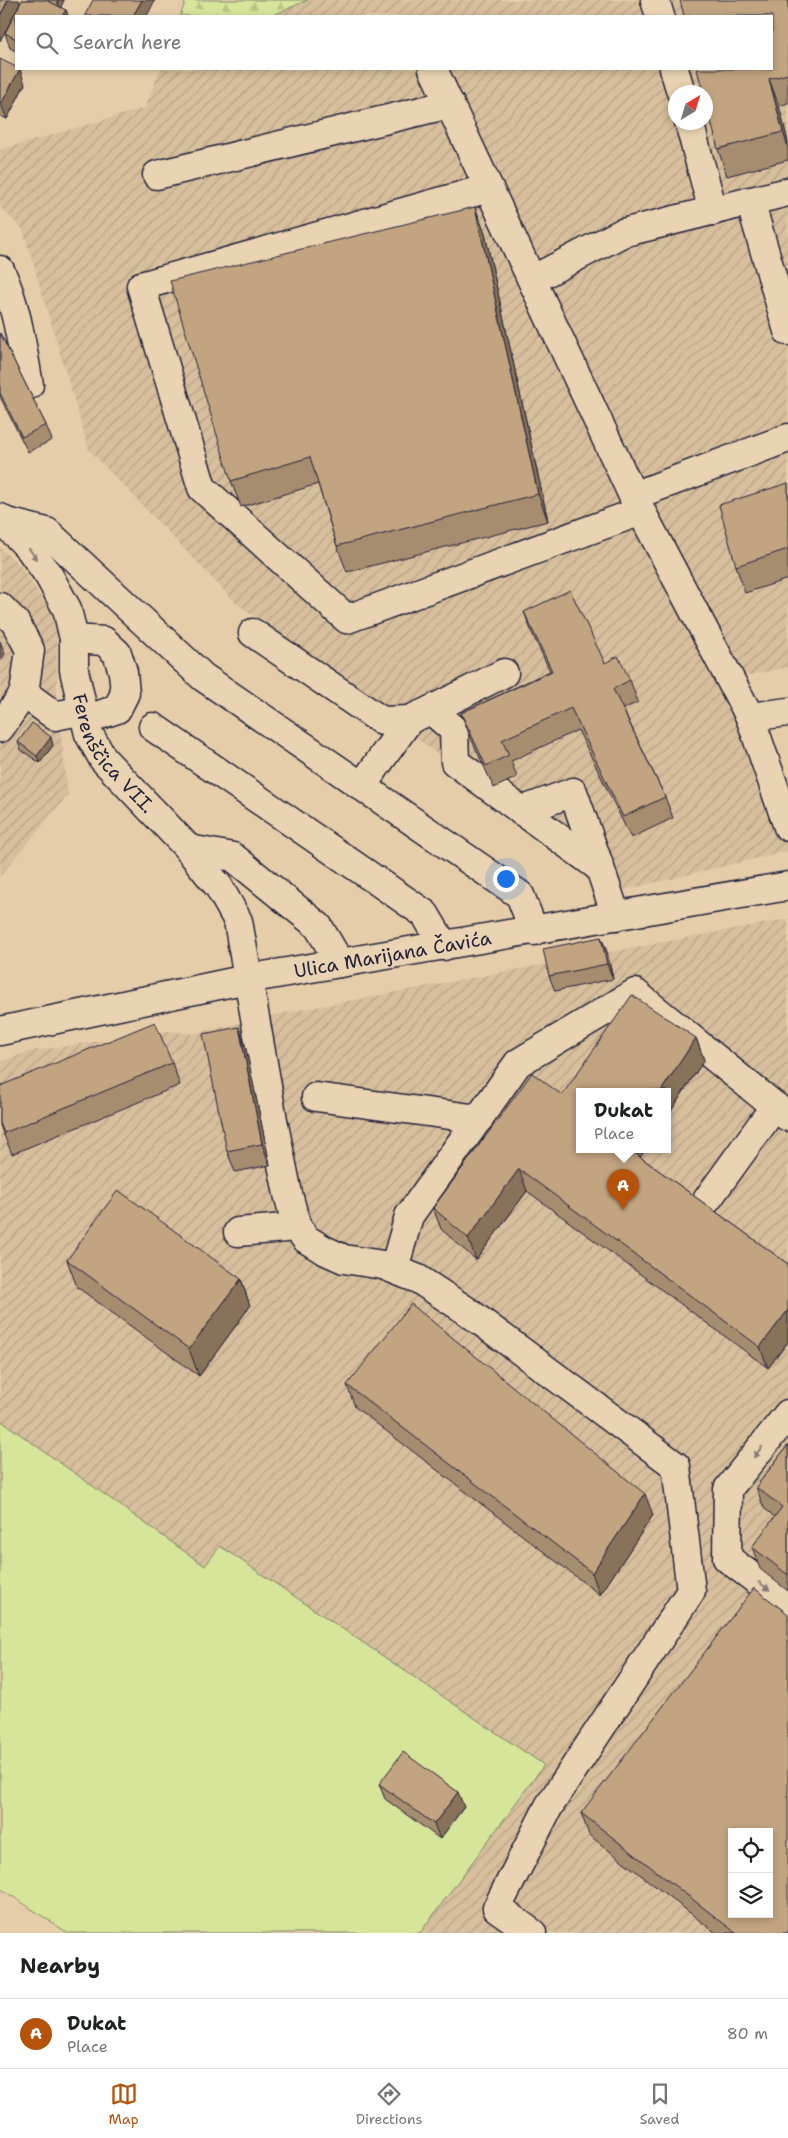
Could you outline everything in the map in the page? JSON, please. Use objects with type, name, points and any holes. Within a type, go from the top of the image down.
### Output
[{"type":"street","points":[[655,0],[660,15]]},
{"type":"street","points":[[433,70],[637,503],[750,717],[788,828]]},
{"type":"street","points":[[674,70],[678,85]]},
{"type":"street","points":[[157,175],[450,104]]},
{"type":"street","points":[[691,130],[713,211]]},
{"type":"street","points":[[489,188],[141,286],[202,488],[347,619],[637,503],[788,438]]},
{"type":"street","points":[[532,280],[622,233],[788,192]]},
{"type":"street","points":[[750,201],[788,331]]},
{"type":"street","points":[[0,270],[6,282],[17,324],[30,385]]},
{"type":"street","points":[[2,520],[47,532],[203,677],[520,895],[534,930]]},
{"type":"street","name":"Ferenščica VII.","points":[[2,520],[30,549],[49,576],[66,609],[74,639],[74,670],[84,715],[89,734],[103,759],[188,849],[219,887],[238,921],[247,979],[288,1194],[297,1227]]},
{"type":"street","points":[[0,607],[15,622],[30,650],[24,693],[0,728]]},
{"type":"street","points":[[253,633],[382,721],[420,715],[504,673]]},
{"type":"street","points":[[24,693],[55,716],[84,715],[117,710],[125,694],[123,672],[117,653],[104,641],[74,639]]},
{"type":"street","points":[[750,717],[788,712]]},
{"type":"street","points":[[362,786],[420,715]]},
{"type":"street","points":[[420,715],[454,730],[455,762],[600,868]]},
{"type":"street","points":[[153,727],[425,914],[444,946]]},
{"type":"street","points":[[521,811],[573,792],[616,916]]},
{"type":"street","points":[[188,849],[233,857],[318,926],[340,963]]},
{"type":"street","name":"Ulica Marijana Čavića","points":[[0,1031],[247,979],[788,886]]},
{"type":"street","points":[[394,1269],[409,1216],[518,1063],[635,993],[781,1112],[707,1200]]},
{"type":"street","points":[[316,1097],[479,1119]]},
{"type":"street","points":[[238,1232],[297,1227],[306,1239],[344,1259],[383,1265],[418,1279],[467,1311],[676,1466],[691,1591],[549,1806],[497,1908],[532,1933]]},
{"type":"street","points":[[788,1414],[728,1489],[727,1558],[788,1604]]},
{"type":"shaded area","points":[[308,0],[788,0],[788,667],[740,677],[788,787],[788,851],[616,892],[367,700],[236,603],[89,450],[23,230],[0,207],[0,150],[145,108],[160,70],[773,70],[773,15],[273,15]]},
{"type":"shaded area","points":[[0,548],[20,565],[57,621],[57,701],[68,795],[0,876]]},
{"type":"shaded area","points":[[788,919],[788,1933],[420,1933],[544,1765],[220,1547],[206,1567],[0,1420],[0,1062],[31,1051],[169,1031],[192,1034],[284,1013]]},
{"type":"green space","points":[[186,0],[308,0],[273,15],[180,15]]},
{"type":"green space","points":[[0,1420],[205,1566],[220,1546],[544,1765],[420,1933],[68,1933],[0,1888]]},
{"type":"building","points":[[0,0],[8,0],[0,16]]},
{"type":"building","points":[[22,0],[46,0],[66,10],[63,15],[15,15],[15,38],[5,33]]},
{"type":"building","points":[[93,0],[142,0],[134,15],[85,15]]},
{"type":"building","points":[[680,0],[788,0],[788,74],[769,79],[783,132],[718,149],[713,129],[713,85],[701,85],[697,70],[773,70],[773,15],[684,15]]},
{"type":"building","points":[[0,59],[15,66],[15,70],[19,70],[0,104]]},
{"type":"building","points":[[475,207],[538,494],[337,546],[310,457],[231,481],[170,281]]},
{"type":"building","points":[[0,333],[46,425],[22,437],[0,393]]},
{"type":"building","points":[[788,483],[788,549],[736,566],[719,505]]},
{"type":"building","points":[[570,590],[605,663],[618,656],[630,680],[613,689],[665,797],[623,817],[571,708],[502,740],[509,755],[486,766],[461,713],[552,671],[524,612]]},
{"type":"building","points":[[32,723],[51,737],[37,756],[18,742]]},
{"type":"building","points":[[601,937],[607,964],[549,976],[543,949]]},
{"type":"building","points":[[632,995],[696,1038],[663,1088],[576,1088],[576,1153],[635,1153],[788,1264],[788,1310],[760,1347],[519,1169],[468,1238],[433,1208],[532,1073],[562,1095]]},
{"type":"building","points":[[155,1022],[172,1063],[4,1133],[0,1123],[0,1086]]},
{"type":"building","points":[[239,1027],[262,1144],[227,1151],[203,1034]]},
{"type":"building","points":[[118,1190],[241,1279],[189,1349],[67,1260]]},
{"type":"building","points":[[411,1304],[645,1494],[592,1573],[347,1385]]},
{"type":"building","points":[[788,1445],[788,1575],[752,1547],[782,1507],[756,1487]]},
{"type":"building","points":[[754,1588],[788,1614],[788,1933],[736,1933],[581,1813]]},
{"type":"building","points":[[403,1752],[458,1792],[434,1824],[379,1784]]},
{"type":"place","name":"Dukat","points":[[623,1210]]}]
